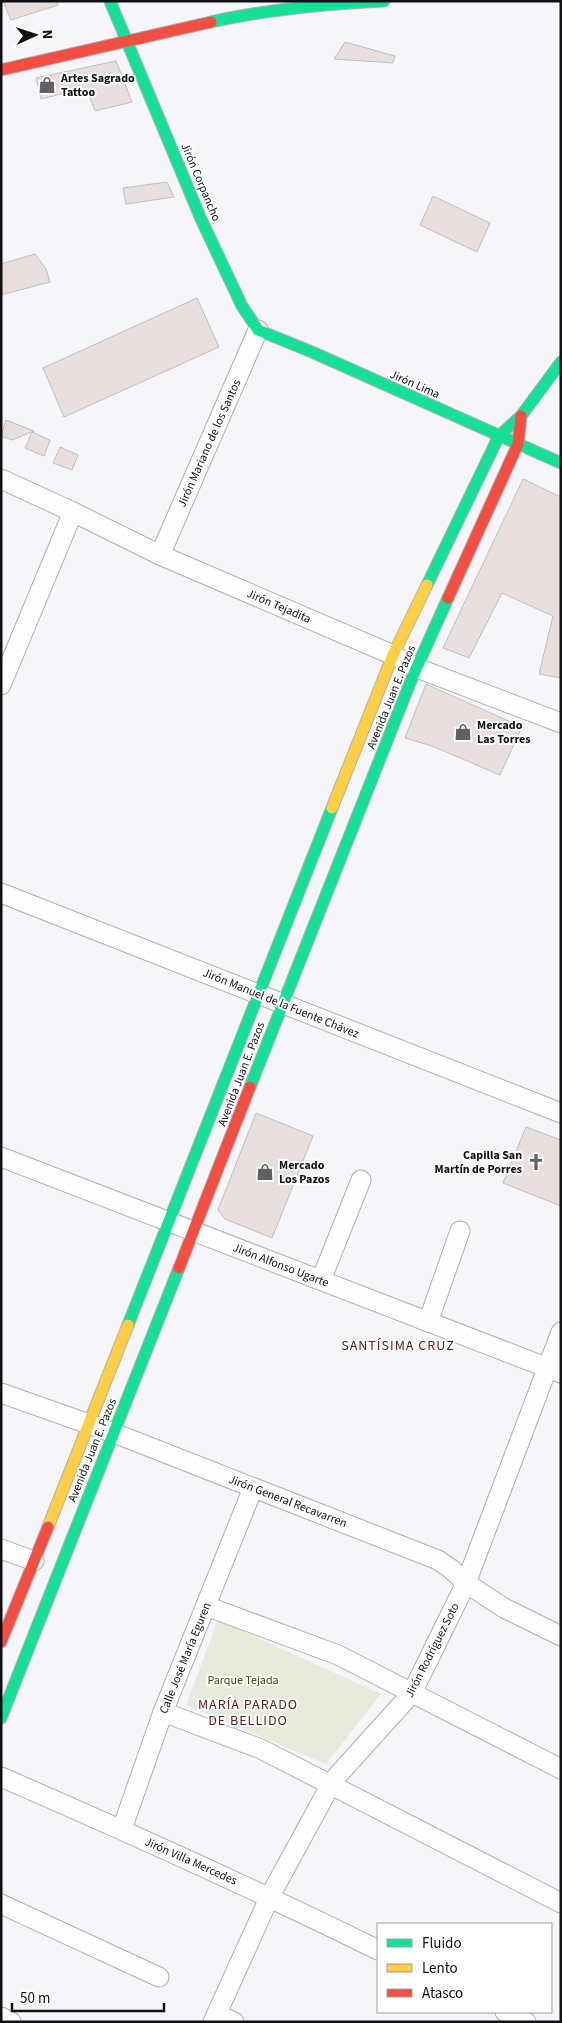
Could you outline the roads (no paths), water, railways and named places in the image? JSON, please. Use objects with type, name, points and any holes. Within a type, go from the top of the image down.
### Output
[{"type":"street","name":"Jirón Corpancho","points":[[110,1],[201,219],[242,306],[258,330]]},
{"type":"street","points":[[1,70],[247,14],[319,4],[384,1]]},
{"type":"street","name":"Jirón Lima","points":[[258,330],[312,352],[561,463]]},
{"type":"street","name":"Jirón Mariano de los Santos","points":[[160,555],[258,330]]},
{"type":"street","points":[[500,436],[521,416],[561,362]]},
{"type":"street","name":"Avenida Juan E. Pazos","points":[[1,1718],[417,668],[518,444],[521,416]]},
{"type":"street","name":"Avenida Juan E. Pazos","points":[[2,1637],[90,1424],[168,1222],[393,656],[500,436]]},
{"type":"street","name":"Jirón Tejadita","points":[[1,479],[160,555],[417,668],[561,723]]},
{"type":"street","points":[[1,685],[73,512]]},
{"type":"street","name":"Jirón Manuel de la Fuente Chávez","points":[[1,893],[561,1113]]},
{"type":"street","name":"Jirón Alfonso Ugarte","points":[[1,1157],[554,1370]]},
{"type":"street","points":[[321,1280],[361,1180]]},
{"type":"street","points":[[428,1322],[460,1231]]},
{"type":"street","name":"Jirón Rodríguez Soto","points":[[221,2019],[270,1896],[330,1786],[412,1693],[466,1583],[554,1370],[561,1332]]},
{"type":"street","name":"Jirón General Recavarren","points":[[1,1393],[114,1433],[438,1560],[466,1583],[504,1608],[561,1636]]},
{"type":"street","name":"Calle José María Eguren","points":[[122,1829],[163,1712],[253,1488]]},
{"type":"street","points":[[1,1549],[34,1561]]},
{"type":"street","points":[[206,1606],[338,1655],[561,1769]]},
{"type":"street","points":[[163,1712],[261,1749],[561,1904]]},
{"type":"street","name":"Jirón Villa Mercedes","points":[[1,1777],[270,1896],[377,1950]]},
{"type":"street","points":[[1,1904],[159,1978]]},
{"type":"street","points":[[507,2013],[526,2022]]},
{"type":"street","points":[[1,2017],[11,2022]]},
{"type":"place","name":"Artes Sagrado Tattoo","points":[[47,85]]},
{"type":"place","name":"Mercado Las Torres","points":[[463,732]]},
{"type":"place","name":"Capilla San Martín de Porres","points":[[536,1162]]},
{"type":"place","name":"Mercado Los Pazos","points":[[265,1172]]},
{"type":"district","name":"SANTÍSIMA CRUZ","points":[[398,1345]]},
{"type":"district","name":"MARÍA PARADO DE BELLIDO","points":[[248,1712]]},
{"type":"park label","name":"Parque Tejada","points":[[243,1680]]}]
